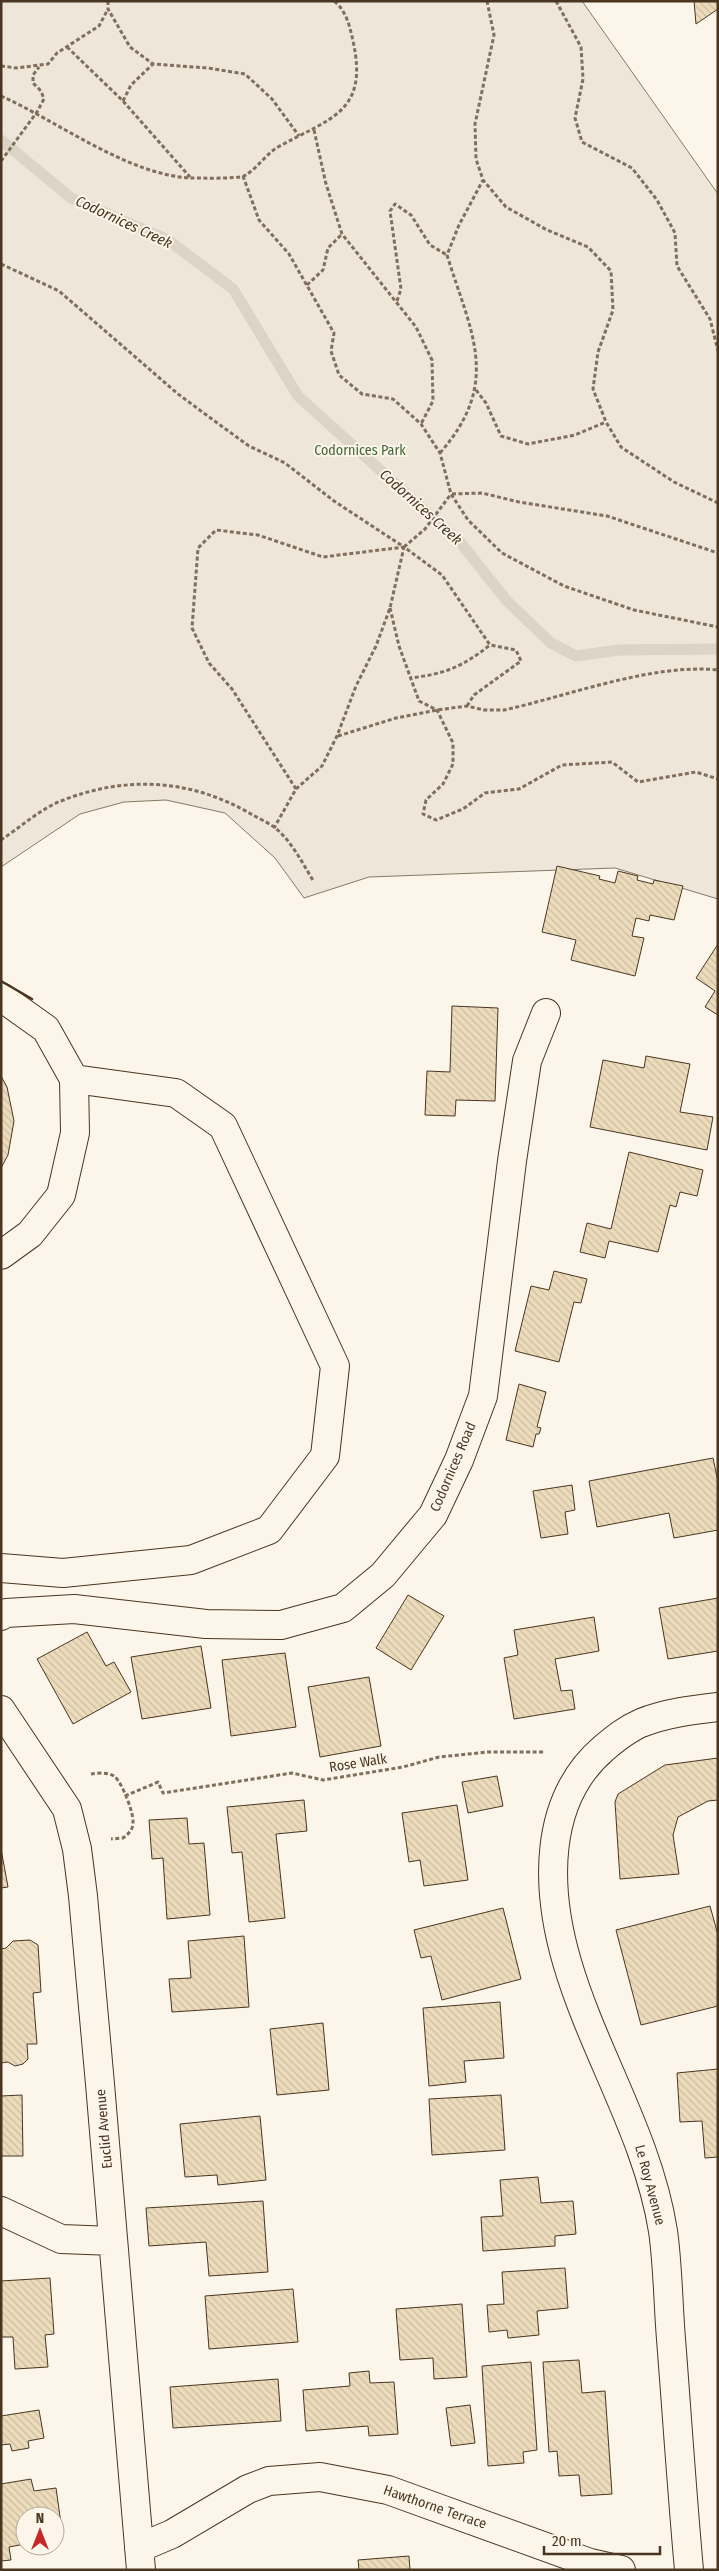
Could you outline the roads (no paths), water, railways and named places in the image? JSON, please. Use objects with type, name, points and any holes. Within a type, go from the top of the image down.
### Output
[{"type":"street","points":[[1,997],[46,1029],[74,1079],[75,1134],[61,1195],[30,1234],[1,1255]]},
{"type":"street","name":"Codornices Road","points":[[1,1616],[6,1613],[74,1609],[206,1624],[281,1625],[343,1608],[383,1575],[433,1515],[459,1460],[483,1396],[512,1161],[526,1070],[546,1012]]},
{"type":"street","points":[[1,1568],[63,1573],[191,1560],[269,1530],[325,1456],[335,1366],[223,1126],[176,1093],[74,1079]]},
{"type":"street","name":"Le Roy Avenue","points":[[689,2570],[662,2230],[643,2152],[600,2051],[567,1962],[556,1904],[553,1850],[563,1806],[573,1782],[588,1762],[620,1734],[641,1723],[669,1714],[718,1706]]},
{"type":"street","name":"Euclid Avenue","points":[[1,1710],[62,1801],[72,1826],[83,1896],[140,2559]]},
{"type":"street","points":[[1,2211],[61,2240],[113,2241]]},
{"type":"street","name":"Hawthorne Terrace","points":[[140,2559],[172,2534],[248,2489],[269,2481],[320,2477],[388,2490],[590,2563],[621,2570]]},
{"type":"waterway","name":"Codornices Creek","points":[[1,140],[71,198],[168,240],[233,289],[298,396],[460,542],[507,601],[551,643],[576,656],[619,650],[718,649]]},
{"type":"park label","name":"Codornices Park","points":[[360,450]]}]
